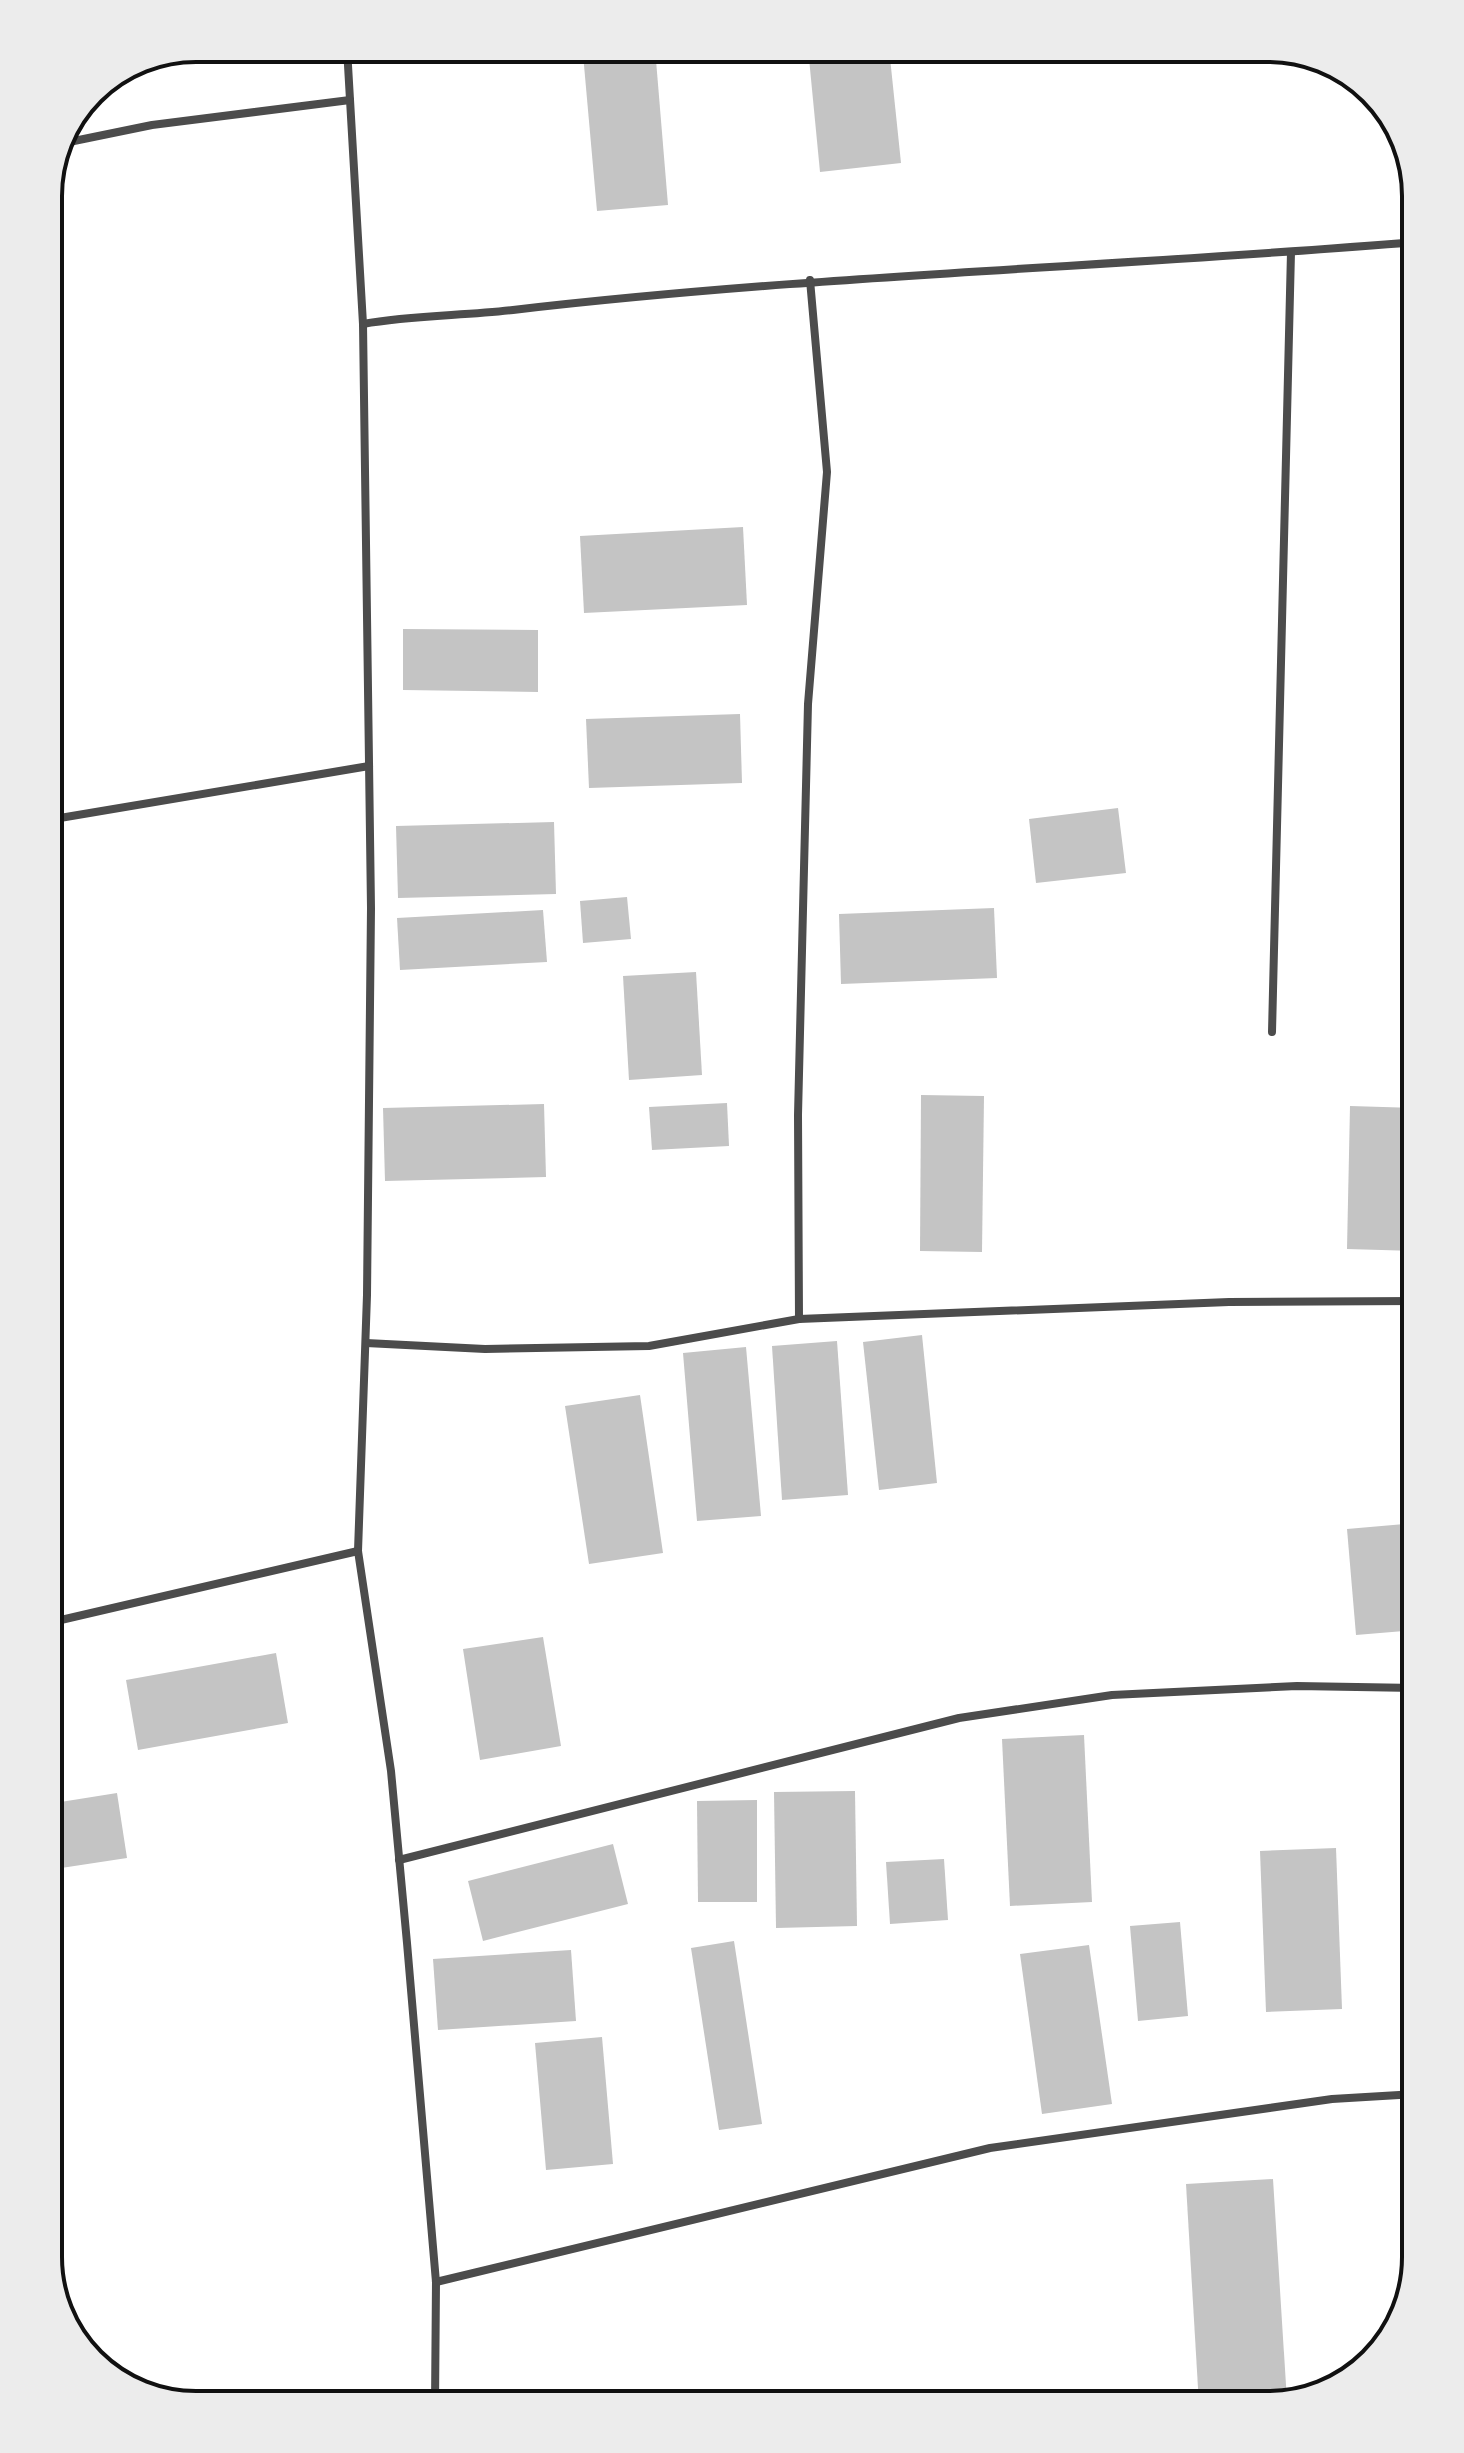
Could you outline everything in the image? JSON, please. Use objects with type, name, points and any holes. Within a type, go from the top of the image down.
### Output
[{"type":"street","points":[[348,62],[363,324],[369,766],[366,1343],[358,1551],[391,1771],[436,2282],[435,2391]]},
{"type":"street","points":[[74,141],[152,125],[350,100]]},
{"type":"street","points":[[363,324],[409,316],[498,312],[810,280],[1402,243]]},
{"type":"street","points":[[1272,1032],[1291,252]]},
{"type":"street","points":[[799,1319],[798,1115],[808,704],[827,472],[810,280]]},
{"type":"street","points":[[62,818],[369,766]]},
{"type":"street","points":[[366,1343],[485,1349],[649,1346],[799,1319],[1229,1302],[1402,1301]]},
{"type":"street","points":[[62,1620],[358,1551]]},
{"type":"street","points":[[399,1860],[959,1718],[1112,1695],[1297,1686],[1402,1688]]},
{"type":"street","points":[[436,2282],[990,2148],[1332,2099],[1402,2095]]},
{"type":"building","points":[[584,62],[656,62],[668,205],[597,211]]},
{"type":"building","points":[[809,62],[890,62],[901,163],[820,172]]},
{"type":"building","points":[[743,527],[747,605],[584,613],[580,536]]},
{"type":"building","points":[[403,629],[538,630],[538,692],[403,690]]},
{"type":"building","points":[[740,714],[742,783],[589,788],[586,719]]},
{"type":"building","points":[[1118,808],[1126,873],[1036,883],[1029,819]]},
{"type":"building","points":[[554,822],[556,894],[398,898],[396,826]]},
{"type":"building","points":[[627,897],[631,939],[583,943],[580,901]]},
{"type":"building","points":[[994,908],[997,978],[841,984],[839,914]]},
{"type":"building","points":[[543,910],[547,962],[400,970],[397,918]]},
{"type":"building","points":[[696,972],[702,1075],[629,1080],[623,976]]},
{"type":"building","points":[[921,1095],[984,1096],[982,1252],[920,1251]]},
{"type":"building","points":[[727,1103],[729,1146],[652,1150],[649,1107]]},
{"type":"building","points":[[544,1104],[546,1177],[385,1181],[383,1108]]},
{"type":"building","points":[[1350,1106],[1402,1108],[1402,1251],[1347,1249]]},
{"type":"building","points":[[922,1335],[937,1483],[879,1490],[863,1342]]},
{"type":"building","points":[[837,1341],[848,1495],[782,1500],[772,1346]]},
{"type":"building","points":[[746,1347],[761,1516],[697,1521],[683,1353]]},
{"type":"building","points":[[640,1395],[663,1553],[589,1564],[565,1406]]},
{"type":"building","points":[[1402,1524],[1402,1631],[1356,1635],[1347,1529]]},
{"type":"building","points":[[543,1637],[561,1746],[480,1760],[463,1649]]},
{"type":"building","points":[[276,1653],[288,1723],[138,1750],[126,1680]]},
{"type":"building","points":[[1084,1735],[1092,1902],[1010,1906],[1002,1739]]},
{"type":"building","points":[[855,1791],[857,1926],[776,1928],[774,1792]]},
{"type":"building","points":[[117,1793],[127,1858],[62,1868],[62,1802]]},
{"type":"building","points":[[757,1800],[757,1902],[698,1902],[697,1801]]},
{"type":"building","points":[[613,1844],[628,1904],[483,1941],[468,1881]]},
{"type":"building","points":[[1336,1848],[1342,2009],[1266,2012],[1260,1851]]},
{"type":"building","points":[[944,1859],[948,1920],[890,1924],[886,1862]]},
{"type":"building","points":[[1180,1922],[1188,2016],[1138,2021],[1130,1926]]},
{"type":"building","points":[[734,1941],[762,2124],[719,2130],[691,1948]]},
{"type":"building","points":[[1089,1945],[1112,2104],[1042,2114],[1020,1954]]},
{"type":"building","points":[[571,1950],[576,2021],[438,2030],[433,1959]]},
{"type":"building","points":[[602,2037],[613,2164],[546,2170],[535,2043]]},
{"type":"building","points":[[1273,2179],[1286,2390],[1198,2391],[1186,2184]]}]
